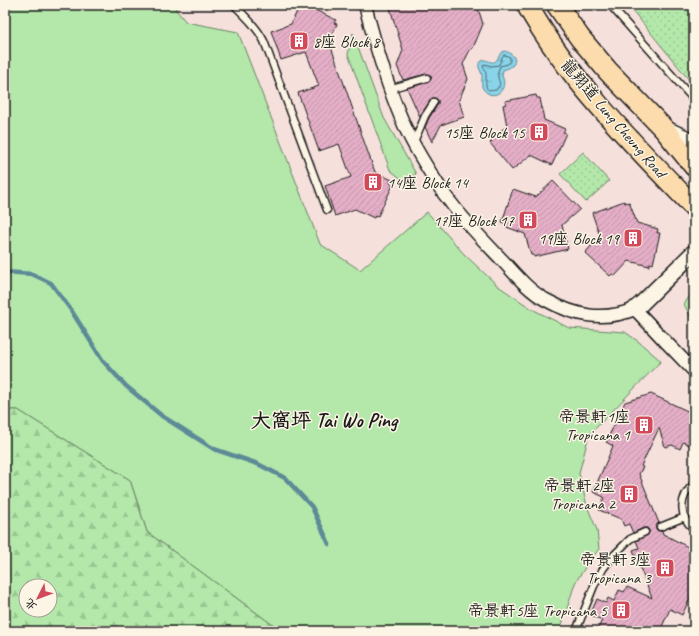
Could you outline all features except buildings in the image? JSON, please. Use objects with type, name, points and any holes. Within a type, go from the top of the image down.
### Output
[{"type":"highway","name":"龍翔道 Lung Cheung Road","points":[[527,5],[559,55],[594,100],[628,138],[694,206]]},
{"type":"highway","name":"龍翔道 Lung Cheung Road","points":[[557,5],[580,38],[608,71],[664,129],[694,166]]},
{"type":"main road","points":[[664,129],[694,143]]},
{"type":"street","points":[[364,5],[378,53],[402,121],[425,165],[450,203],[525,284],[545,299],[568,310],[588,316],[608,316],[635,309],[691,254]]},
{"type":"street","points":[[635,309],[694,371]]},
{"type":"lane","points":[[234,5],[261,34],[327,210]]},
{"type":"lane","points":[[610,5],[694,100]]},
{"type":"lane","points":[[390,89],[427,78]]},
{"type":"lane","points":[[414,144],[425,116],[434,102]]},
{"type":"lane","points":[[694,484],[688,489],[682,505],[683,514],[687,522],[694,528]]},
{"type":"lane","points":[[660,526],[685,517]]},
{"type":"lane","points":[[576,631],[602,569],[630,539],[645,532]]},
{"type":"green space","points":[[5,5],[176,5],[176,10],[186,22],[238,32],[320,244],[360,270],[427,212],[464,254],[498,286],[532,309],[569,328],[625,332],[661,361],[589,435],[579,473],[587,506],[597,530],[599,549],[575,583],[560,631],[281,631],[147,532],[130,480],[18,410],[5,410]]},
{"type":"green space","points":[[628,5],[694,5],[694,86]]},
{"type":"green space","points":[[353,33],[384,118],[416,174],[404,181],[390,170],[348,54]]},
{"type":"green space","points":[[583,152],[609,181],[586,202],[560,174]]},
{"type":"green space","points":[[694,290],[694,324],[684,304]]},
{"type":"green space","points":[[5,410],[18,410],[130,480],[147,532],[281,631],[5,631]]},
{"type":"water","points":[[504,51],[513,56],[515,60],[511,67],[503,70],[502,76],[504,85],[502,89],[496,94],[492,95],[484,90],[482,86],[482,74],[479,64],[484,60],[495,62]]},
{"type":"waterway","points":[[5,272],[32,274],[51,283],[71,310],[103,361],[126,386],[162,416],[214,449],[258,464],[285,478],[312,507],[329,544]]},
{"type":"place","name":"8座 Block 8","points":[[299,41]]},
{"type":"place","name":"15座 Block 15","points":[[539,132]]},
{"type":"place","name":"14座 Block 14","points":[[373,182]]},
{"type":"place","name":"17座 Block 17","points":[[528,220]]},
{"type":"place","name":"19座 Block 19","points":[[633,238]]},
{"type":"place","name":"帝景軒1座 Tropicana 1","points":[[644,425]]},
{"type":"place","name":"帝景軒2座 Tropicana 2","points":[[629,494]]},
{"type":"place","name":"帝景軒3座 Tropicana 3","points":[[665,568]]},
{"type":"place","name":"帝景軒5座 Tropicana 5","points":[[621,610]]},
{"type":"district","name":"大窩坪 Tai Wo Ping","points":[[324,420]]}]
